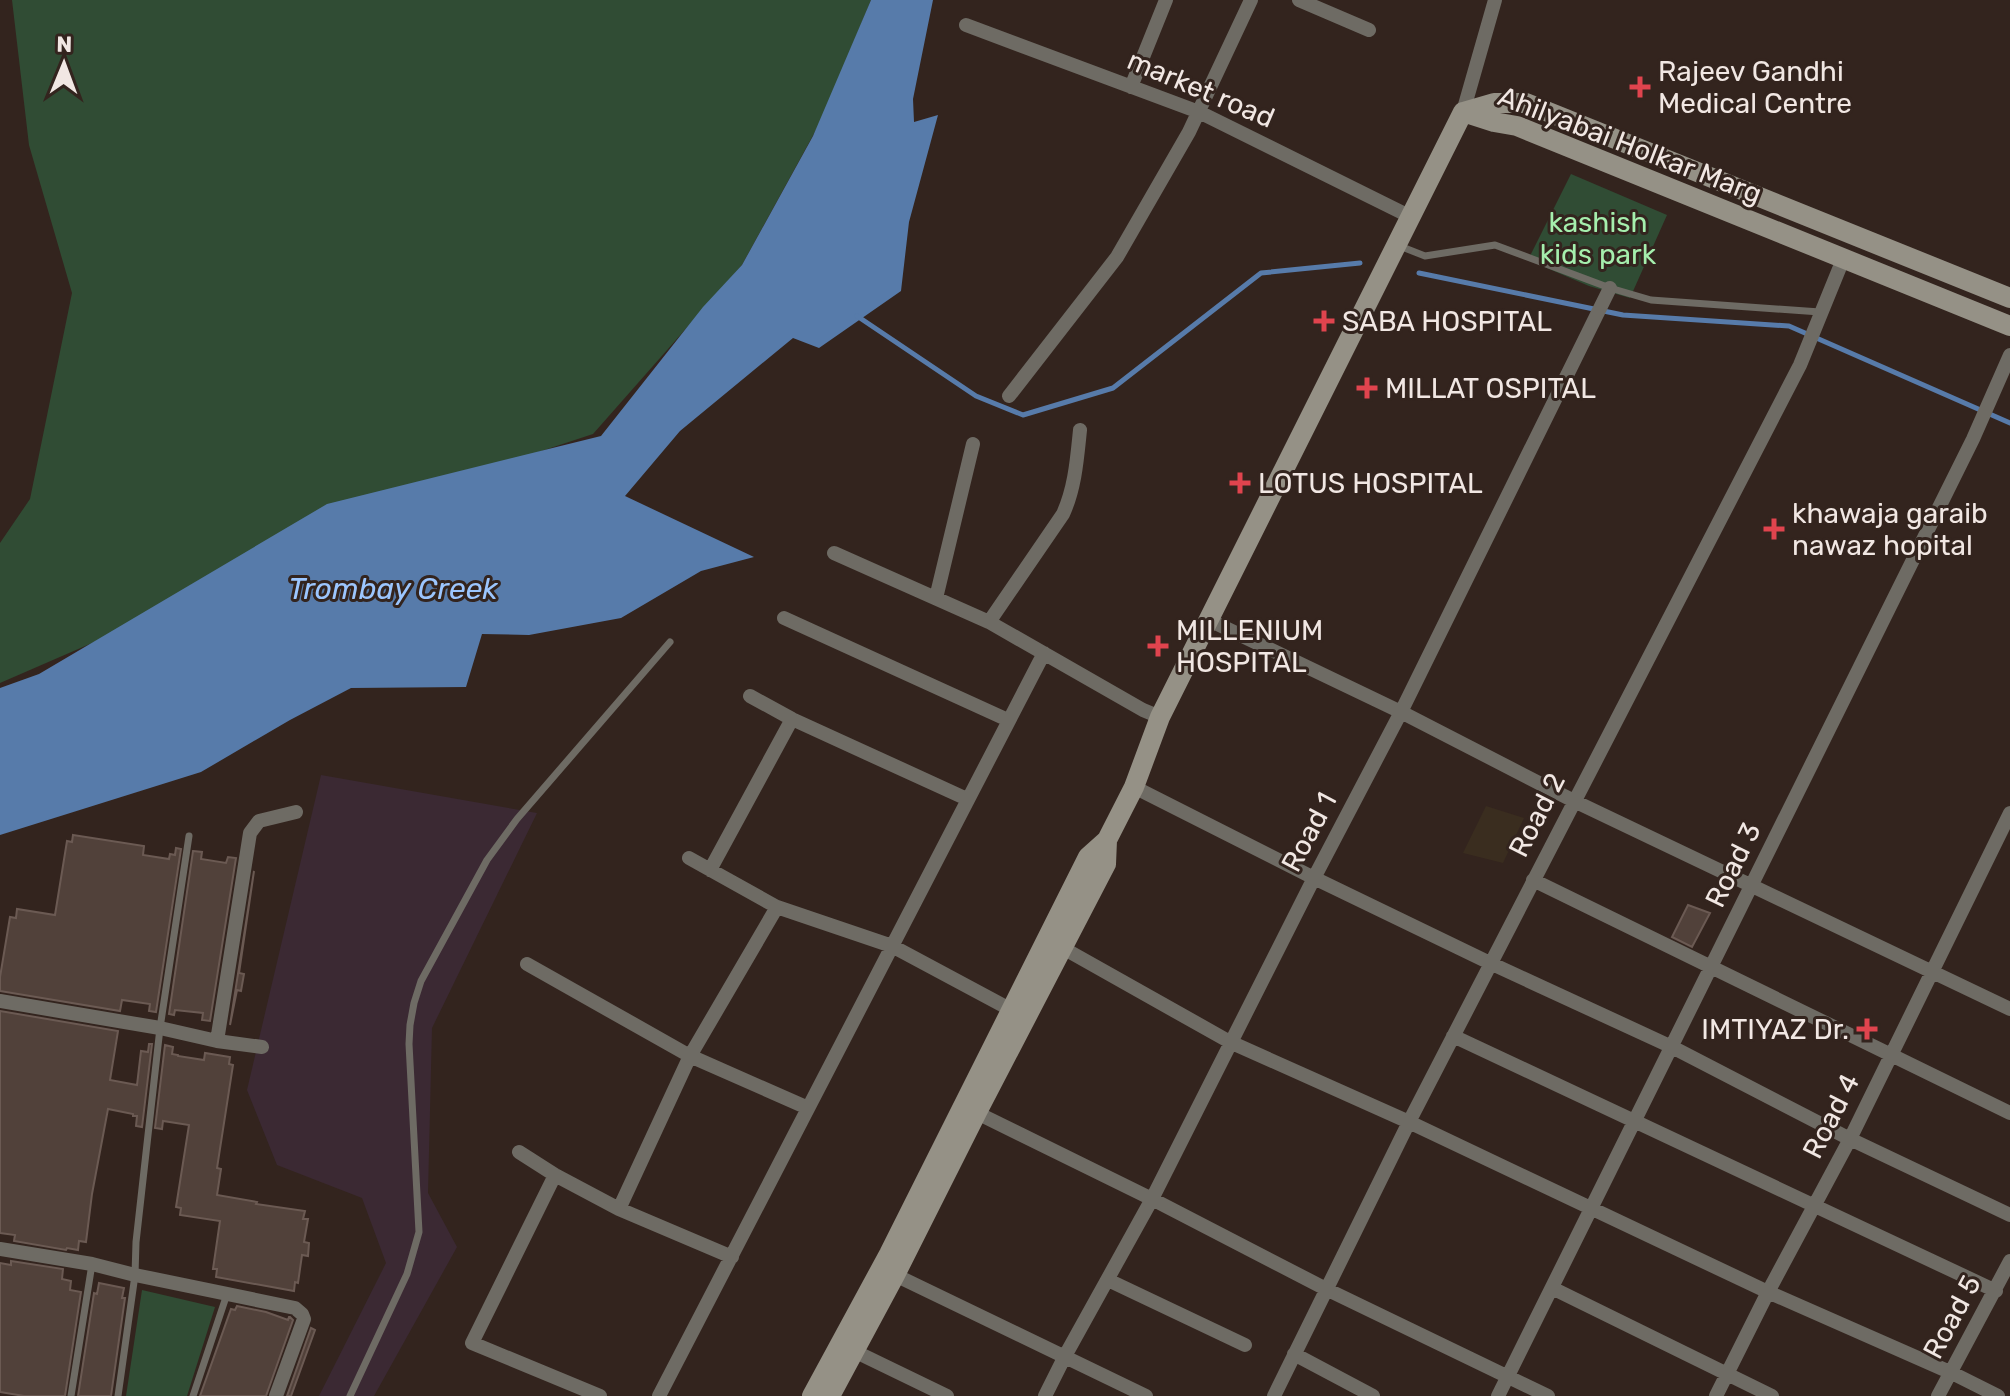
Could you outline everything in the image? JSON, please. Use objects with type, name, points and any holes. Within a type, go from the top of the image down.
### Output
[{"type":"street","points":[[1131,87],[1166,0]]},
{"type":"street","points":[[1009,396],[1117,257],[1189,132],[1251,0]]},
{"type":"street","points":[[1299,0],[1369,30]]},
{"type":"street","points":[[812,1396],[970,1109],[1054,944],[1106,864],[1107,840],[1134,787],[1160,717],[1463,112],[1495,0]]},
{"type":"street","name":"market road","points":[[966,25],[1199,112],[1409,216]]},
{"type":"street","name":"Ahilyabai Holkar Marg","points":[[1463,112],[1494,103],[1526,103],[2010,298]]},
{"type":"street","name":"Ahilyabai Holkar Marg","points":[[1463,112],[1517,126],[2010,326]]},
{"type":"street","name":"Road 2","points":[[1274,1396],[1490,963],[1800,365],[1844,257]]},
{"type":"street","name":"Road 1","points":[[1045,1396],[1152,1199],[1401,712],[1610,288]]},
{"type":"street","name":"Road 3","points":[[1498,1396],[1973,439],[2010,355]]},
{"type":"street","points":[[989,622],[1068,504],[1076,470],[1080,430]]},
{"type":"street","points":[[936,598],[973,444]]},
{"type":"street","points":[[834,553],[989,622],[1160,717]]},
{"type":"street","points":[[784,618],[1008,720]]},
{"type":"street","points":[[1209,620],[1401,712],[1574,801],[2010,1009]]},
{"type":"street","points":[[659,1396],[1044,653]]},
{"type":"street","points":[[750,696],[792,719],[967,799]]},
{"type":"street","points":[[710,870],[792,719]]},
{"type":"street","points":[[1134,787],[1314,878],[1672,1047],[1850,1139],[2010,1215]]},
{"type":"street","points":[[217,1041],[250,833],[259,821],[296,812]]},
{"type":"street","name":"Road 4","points":[[1716,1396],[1850,1139],[2010,813]]},
{"type":"street","points":[[689,858],[777,907],[892,946],[1019,1014]]},
{"type":"street","points":[[1533,880],[2010,1113]]},
{"type":"street","points":[[619,1209],[690,1056],[777,907]]},
{"type":"street","points":[[1054,944],[1230,1042],[1998,1396]]},
{"type":"street","points":[[527,964],[690,1056],[808,1108]]},
{"type":"street","points":[[0,1001],[262,1047]]},
{"type":"street","points":[[1453,1036],[1996,1291]]},
{"type":"street","points":[[970,1109],[1326,1289],[1548,1396]]},
{"type":"street","points":[[830,1396],[895,1275],[970,1109]]},
{"type":"street","points":[[519,1152],[619,1209],[732,1257]]},
{"type":"street","points":[[555,1175],[472,1343],[600,1396]]},
{"type":"street","points":[[0,1249],[92,1264],[295,1308],[304,1319],[276,1396]]},
{"type":"street","name":"Road 5","points":[[1938,1396],[2010,1261]]},
{"type":"street","points":[[895,1275],[1146,1396]]},
{"type":"street","points":[[1108,1280],[1245,1345]]},
{"type":"street","points":[[1552,1288],[1772,1396]]},
{"type":"street","points":[[854,1351],[947,1396]]},
{"type":"street","points":[[1294,1354],[1373,1396]]},
{"type":"lane","points":[[1395,244],[1425,256],[1495,245],[1651,300],[1822,312]]},
{"type":"lane","points":[[350,1396],[407,1274],[419,1232],[409,1044],[412,1014],[421,981],[487,860],[517,819],[670,642]]},
{"type":"lane","points":[[118,1396],[135,1275],[160,1028],[189,836]]},
{"type":"lane","points":[[71,1396],[92,1264]]},
{"type":"lane","points":[[193,1396],[227,1294]]},
{"type":"shaded area","points":[[321,775],[537,813],[432,1028],[428,1193],[457,1247],[374,1396],[319,1396],[386,1263],[362,1198],[277,1165],[247,1090]]},
{"type":"shaded area","points":[[1486,806],[1524,818],[1503,863],[1463,853]]},
{"type":"green space","points":[[12,0],[871,0],[822,119],[742,265],[593,434],[330,521],[122,630],[0,683],[0,543],[30,499],[72,293],[29,145]]},
{"type":"green space","name":"kashish kids park","points":[[1571,174],[1667,215],[1630,298],[1589,286],[1528,260]]},
{"type":"green space","points":[[142,1290],[215,1307],[187,1396],[126,1396]]},
{"type":"water","name":"Trombay Creek","points":[[871,0],[933,0],[913,99],[914,122],[938,115],[909,222],[901,291],[819,348],[793,338],[680,431],[625,496],[754,557],[701,571],[621,618],[529,635],[482,634],[466,687],[351,688],[201,772],[0,835],[0,688],[39,674],[327,504],[601,436],[703,307],[742,265],[813,136]]},
{"type":"building","points":[[73,835],[144,846],[143,855],[169,859],[170,854],[175,855],[176,848],[181,849],[156,1012],[149,1011],[150,1004],[122,1000],[120,1011],[0,991],[10,917],[16,918],[17,909],[55,915],[67,841],[72,842]]},
{"type":"building","points":[[193,851],[202,852],[201,859],[226,863],[228,857],[236,858],[210,1021],[202,1020],[203,1013],[175,1010],[174,1015],[169,1014]]},
{"type":"building","points":[[254,871],[239,973],[244,974],[241,991],[237,990],[230,1025]]},
{"type":"building","points":[[1688,905],[1710,913],[1692,947],[1672,937]]},
{"type":"building","points":[[0,1011],[118,1031],[110,1080],[137,1085],[141,1051],[148,1052],[149,1044],[152,1044],[142,1127],[136,1126],[137,1116],[108,1109],[86,1242],[79,1241],[78,1250],[14,1241],[15,1235],[0,1233]]},
{"type":"building","points":[[165,1045],[173,1047],[172,1054],[178,1056],[204,1060],[205,1053],[230,1057],[229,1064],[233,1065],[217,1168],[221,1169],[217,1195],[305,1211],[303,1219],[308,1219],[304,1242],[309,1243],[308,1256],[302,1255],[294,1291],[216,1277],[217,1269],[213,1269],[220,1221],[180,1215],[181,1208],[176,1207],[189,1125],[163,1121],[162,1129],[155,1128]]},
{"type":"building","points":[[11,1261],[63,1269],[62,1279],[71,1281],[70,1290],[81,1292],[65,1396],[24,1396],[0,1392],[0,1263],[11,1265]]},
{"type":"building","points":[[99,1283],[124,1288],[111,1396],[78,1396],[94,1293],[97,1294]]},
{"type":"building","points":[[237,1306],[293,1320],[266,1396],[200,1396],[231,1309],[235,1310]]},
{"type":"building","points":[[311,1328],[315,1330],[291,1396],[287,1396]]},
{"type":"waterway","points":[[857,316],[976,396],[1023,415],[1113,388],[1261,273],[1360,263]]},
{"type":"waterway","points":[[1419,273],[1623,315],[1789,326],[2010,423]]},
{"type":"place","name":"Rajeev Gandhi Medical Centre","points":[[1640,87]]},
{"type":"place","name":"SABA HOSPITAL","points":[[1324,321]]},
{"type":"place","name":"MILLAT OSPITAL","points":[[1367,388]]},
{"type":"place","name":"LOTUS HOSPITAL","points":[[1240,483]]},
{"type":"place","name":"khawaja garaib nawaz hopital","points":[[1774,529]]},
{"type":"place","name":"MILLENIUM HOSPITAL","points":[[1158,646]]},
{"type":"place","name":"IMTIYAZ Dr.","points":[[1867,1029]]}]
